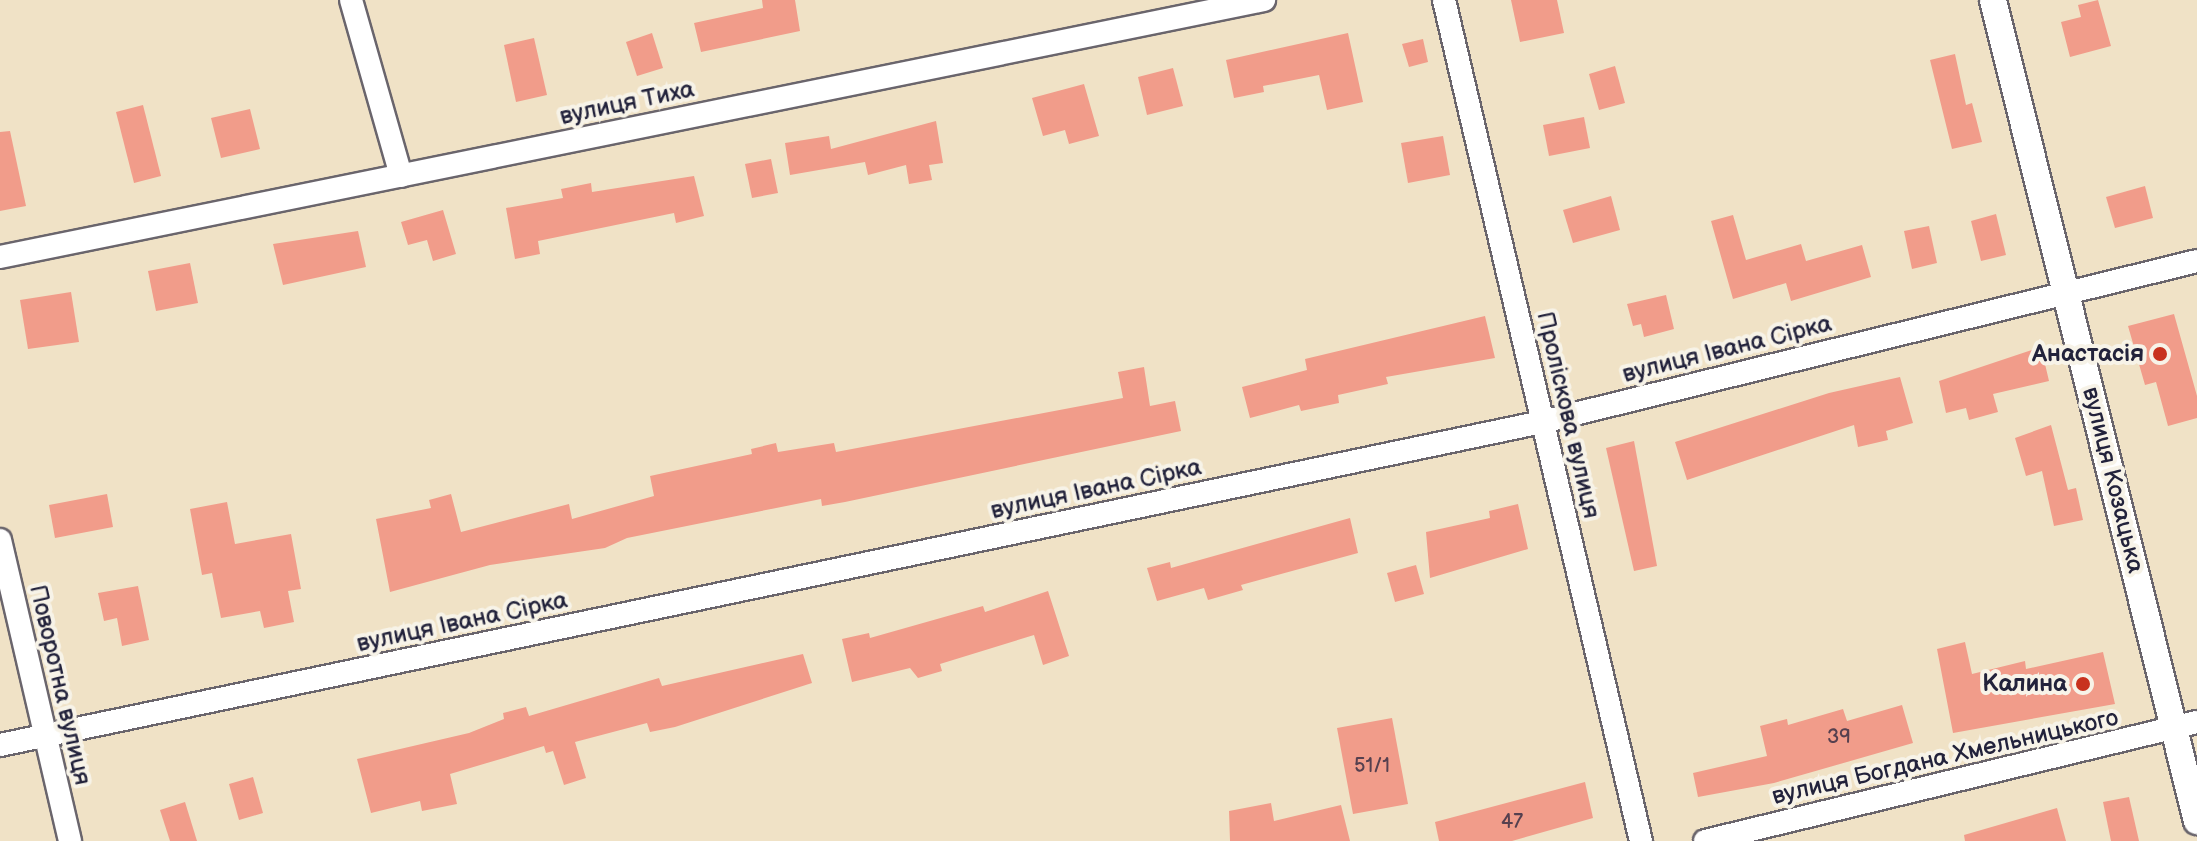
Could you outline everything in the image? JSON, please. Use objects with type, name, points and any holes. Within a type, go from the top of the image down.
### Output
[{"type":"street","points":[[351,0],[401,176]]},
{"type":"street","name":"вулиця Тиха","points":[[0,257],[1264,0]]},
{"type":"street","name":"Проліскова вулиця","points":[[1444,0],[1641,841]]},
{"type":"street","name":"вулиця Козацька","points":[[1993,0],[2067,292],[2186,726],[2197,821]]},
{"type":"street","name":"вулиця Івана Сірка","points":[[0,745],[1542,422],[2197,261]]},
{"type":"street","name":"Поворотна вулиця","points":[[0,540],[43,736],[70,841]]},
{"type":"street","name":"вулиця Богдана Хмельницького","points":[[1705,841],[2186,726]]},
{"type":"building","points":[[762,0],[795,0],[800,31],[701,52],[694,23],[763,8]]},
{"type":"building","points":[[1511,0],[1557,0],[1564,33],[1520,42]]},
{"type":"building","points":[[2098,0],[2111,46],[2070,57],[2061,22],[2081,17],[2078,5]]},
{"type":"building","points":[[652,33],[663,68],[637,76],[626,42]]},
{"type":"building","points":[[1348,33],[1363,102],[1327,110],[1319,75],[1263,86],[1264,92],[1234,98],[1226,60]]},
{"type":"building","points":[[534,38],[547,95],[516,102],[504,45]]},
{"type":"building","points":[[1423,39],[1428,62],[1409,67],[1402,44]]},
{"type":"building","points":[[1955,54],[1966,105],[1972,103],[1982,142],[1952,149],[1930,60]]},
{"type":"building","points":[[1615,66],[1625,103],[1599,110],[1589,74]]},
{"type":"building","points":[[1173,68],[1183,106],[1147,115],[1138,77]]},
{"type":"building","points":[[1084,84],[1099,136],[1069,144],[1065,130],[1043,136],[1032,98]]},
{"type":"building","points":[[143,105],[161,176],[134,183],[116,112]]},
{"type":"building","points":[[250,109],[260,149],[221,158],[211,118]]},
{"type":"building","points":[[1584,117],[1590,148],[1549,156],[1543,125]]},
{"type":"building","points":[[936,121],[943,163],[929,165],[932,180],[909,184],[906,165],[868,175],[865,162],[790,175],[785,143],[829,136],[831,149]]},
{"type":"building","points":[[10,131],[26,206],[0,211],[0,132]]},
{"type":"building","points":[[1443,136],[1450,175],[1408,183],[1401,143]]},
{"type":"building","points":[[771,159],[778,193],[752,198],[745,164]]},
{"type":"building","points":[[694,176],[704,216],[676,223],[674,213],[538,241],[540,254],[515,259],[506,208],[563,198],[561,189],[591,183],[592,192]]},
{"type":"building","points":[[2145,186],[2153,218],[2115,228],[2106,197]]},
{"type":"building","points":[[1611,196],[1620,230],[1573,243],[1563,210]]},
{"type":"building","points":[[443,210],[456,254],[433,261],[427,240],[408,245],[401,222]]},
{"type":"building","points":[[1996,214],[2006,255],[1981,261],[1971,221]]},
{"type":"building","points":[[1733,215],[1746,260],[1801,244],[1806,261],[1862,245],[1871,277],[1791,301],[1786,283],[1733,299],[1711,221]]},
{"type":"building","points":[[1929,226],[1937,263],[1912,269],[1904,231]]},
{"type":"building","points":[[358,231],[366,267],[283,285],[273,244]]},
{"type":"building","points":[[190,263],[198,303],[156,311],[148,271]]},
{"type":"building","points":[[71,292],[79,342],[28,349],[20,300]]},
{"type":"building","points":[[1666,295],[1674,329],[1644,337],[1641,324],[1633,326],[1627,304]]},
{"type":"building","name":"Анастасія","points":[[2174,314],[2197,396],[2197,418],[2168,426],[2156,382],[2145,385],[2128,326]]},
{"type":"building","points":[[1485,316],[1495,358],[1386,377],[1388,384],[1338,395],[1339,403],[1301,411],[1299,405],[1250,418],[1242,387],[1307,370],[1305,359]]},
{"type":"building","points":[[2041,347],[2049,381],[1993,394],[1998,412],[1969,420],[1966,408],[1946,413],[1939,381]]},
{"type":"building","points":[[1144,367],[1150,406],[1175,401],[1181,431],[845,502],[822,506],[821,499],[627,538],[605,548],[490,565],[390,592],[376,519],[431,508],[429,500],[451,494],[461,532],[569,504],[572,519],[654,496],[650,476],[752,454],[751,449],[776,443],[778,452],[834,443],[836,452],[1123,398],[1118,372]]},
{"type":"building","points":[[1900,377],[1913,423],[1886,431],[1888,440],[1858,447],[1854,425],[1687,480],[1675,442],[1829,393]]},
{"type":"building","points":[[2051,425],[2068,490],[2076,488],[2083,520],[2054,526],[2042,471],[2026,476],[2015,438]]},
{"type":"building","points":[[1634,441],[1657,566],[1634,571],[1606,448]]},
{"type":"building","points":[[107,494],[113,527],[55,538],[49,505]]},
{"type":"building","points":[[227,502],[235,544],[291,534],[301,589],[288,591],[294,622],[264,628],[260,611],[221,618],[212,573],[202,575],[190,509]]},
{"type":"building","points":[[1518,504],[1528,549],[1430,578],[1426,532],[1490,518],[1489,511]]},
{"type":"building","points":[[1350,518],[1358,553],[1241,585],[1243,590],[1208,600],[1204,588],[1157,601],[1147,568],[1170,562],[1171,568]]},
{"type":"building","points":[[1416,565],[1424,594],[1395,602],[1387,573]]},
{"type":"building","points":[[138,586],[149,640],[122,646],[117,618],[104,621],[98,593]]},
{"type":"building","points":[[1048,591],[1069,656],[1043,665],[1034,635],[940,664],[942,671],[918,678],[910,668],[852,682],[842,639],[869,633],[870,638],[983,606],[985,612]]},
{"type":"building","points":[[1965,642],[1972,674],[2025,661],[2026,669],[2103,652],[2115,704],[1953,733],[1937,649]]},
{"type":"building","points":[[803,654],[812,683],[675,727],[650,732],[647,723],[575,742],[586,778],[564,785],[553,751],[546,753],[544,746],[450,774],[457,804],[422,811],[420,801],[371,813],[357,759],[469,733],[504,719],[503,713],[526,707],[529,716],[659,678],[662,686]]},
{"type":"building","points":[[1902,705],[1913,743],[1774,783],[1698,797],[1693,773],[1767,756],[1760,726],[1787,719],[1788,725],[1843,709],[1847,721]]},
{"type":"building","points":[[1392,718],[1408,804],[1353,814],[1337,728]]},
{"type":"building","points":[[253,777],[263,813],[239,820],[229,784]]},
{"type":"building","points":[[1585,782],[1593,818],[1512,841],[1439,841],[1435,822]]},
{"type":"building","points":[[2129,797],[2139,841],[2111,841],[2103,802]]},
{"type":"building","points":[[185,802],[197,841],[170,841],[160,810]]},
{"type":"building","points":[[1271,803],[1274,821],[1341,805],[1350,841],[1230,841],[1229,811]]},
{"type":"building","points":[[2057,808],[2066,841],[1965,841],[1964,835]]},
{"type":"place","name":"Анастасія","points":[[2160,354]]},
{"type":"place","name":"Калина","points":[[2083,684]]}]
